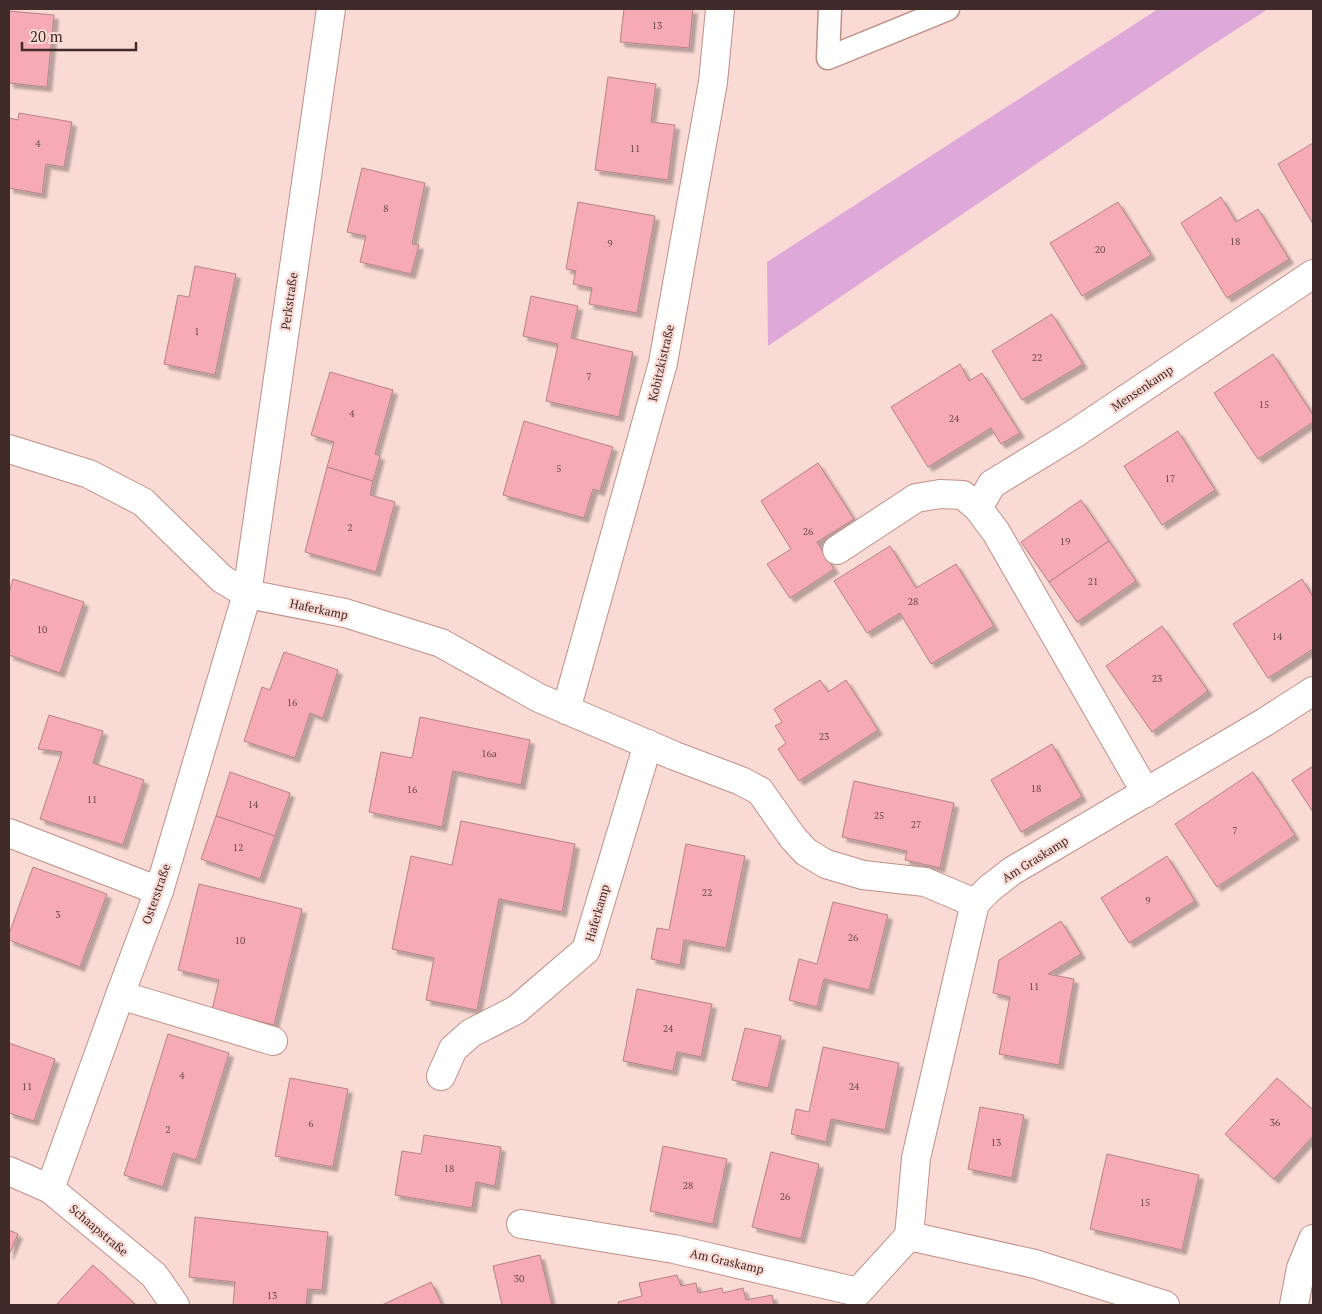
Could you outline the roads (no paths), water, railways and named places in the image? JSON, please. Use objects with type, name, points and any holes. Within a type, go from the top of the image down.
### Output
[{"type":"street","name":"Perkstraße","points":[[247,594],[331,9]]},
{"type":"street","name":"Kobitzkistraße","points":[[566,710],[664,363],[712,82],[720,9]]},
{"type":"street","name":"Mensenkamp","points":[[978,508],[992,484],[1074,434],[1313,274]]},
{"type":"street","name":"Haferkamp","points":[[9,449],[89,474],[142,502],[222,579],[247,594],[345,614],[441,643],[539,698],[760,790],[793,838],[806,852],[826,864],[862,875],[925,882],[975,903]]},
{"type":"street","points":[[837,550],[916,498],[940,494],[964,495],[978,508],[996,532],[1146,793]]},
{"type":"street","name":"Osterstraße","points":[[50,1189],[159,891],[247,594]]},
{"type":"street","name":"Am Graskamp","points":[[975,903],[1012,871],[1265,722],[1313,691]]},
{"type":"street","name":"Haferkamp","points":[[442,1076],[453,1049],[471,1033],[516,1010],[586,950],[648,744]]},
{"type":"street","points":[[9,833],[159,891]]},
{"type":"street","points":[[975,903],[916,1158],[909,1236],[1035,1264],[1165,1305]]},
{"type":"street","points":[[120,995],[273,1041]]},
{"type":"street","name":"Schaapstraße","points":[[9,1171],[50,1189],[154,1275],[175,1305]]},
{"type":"street","name":"Am Graskamp","points":[[522,1224],[674,1249],[853,1298],[909,1236]]},
{"type":"street","points":[[1294,1305],[1302,1268],[1313,1239]]},
{"type":"lane","points":[[830,9],[828,58],[948,9]]}]
